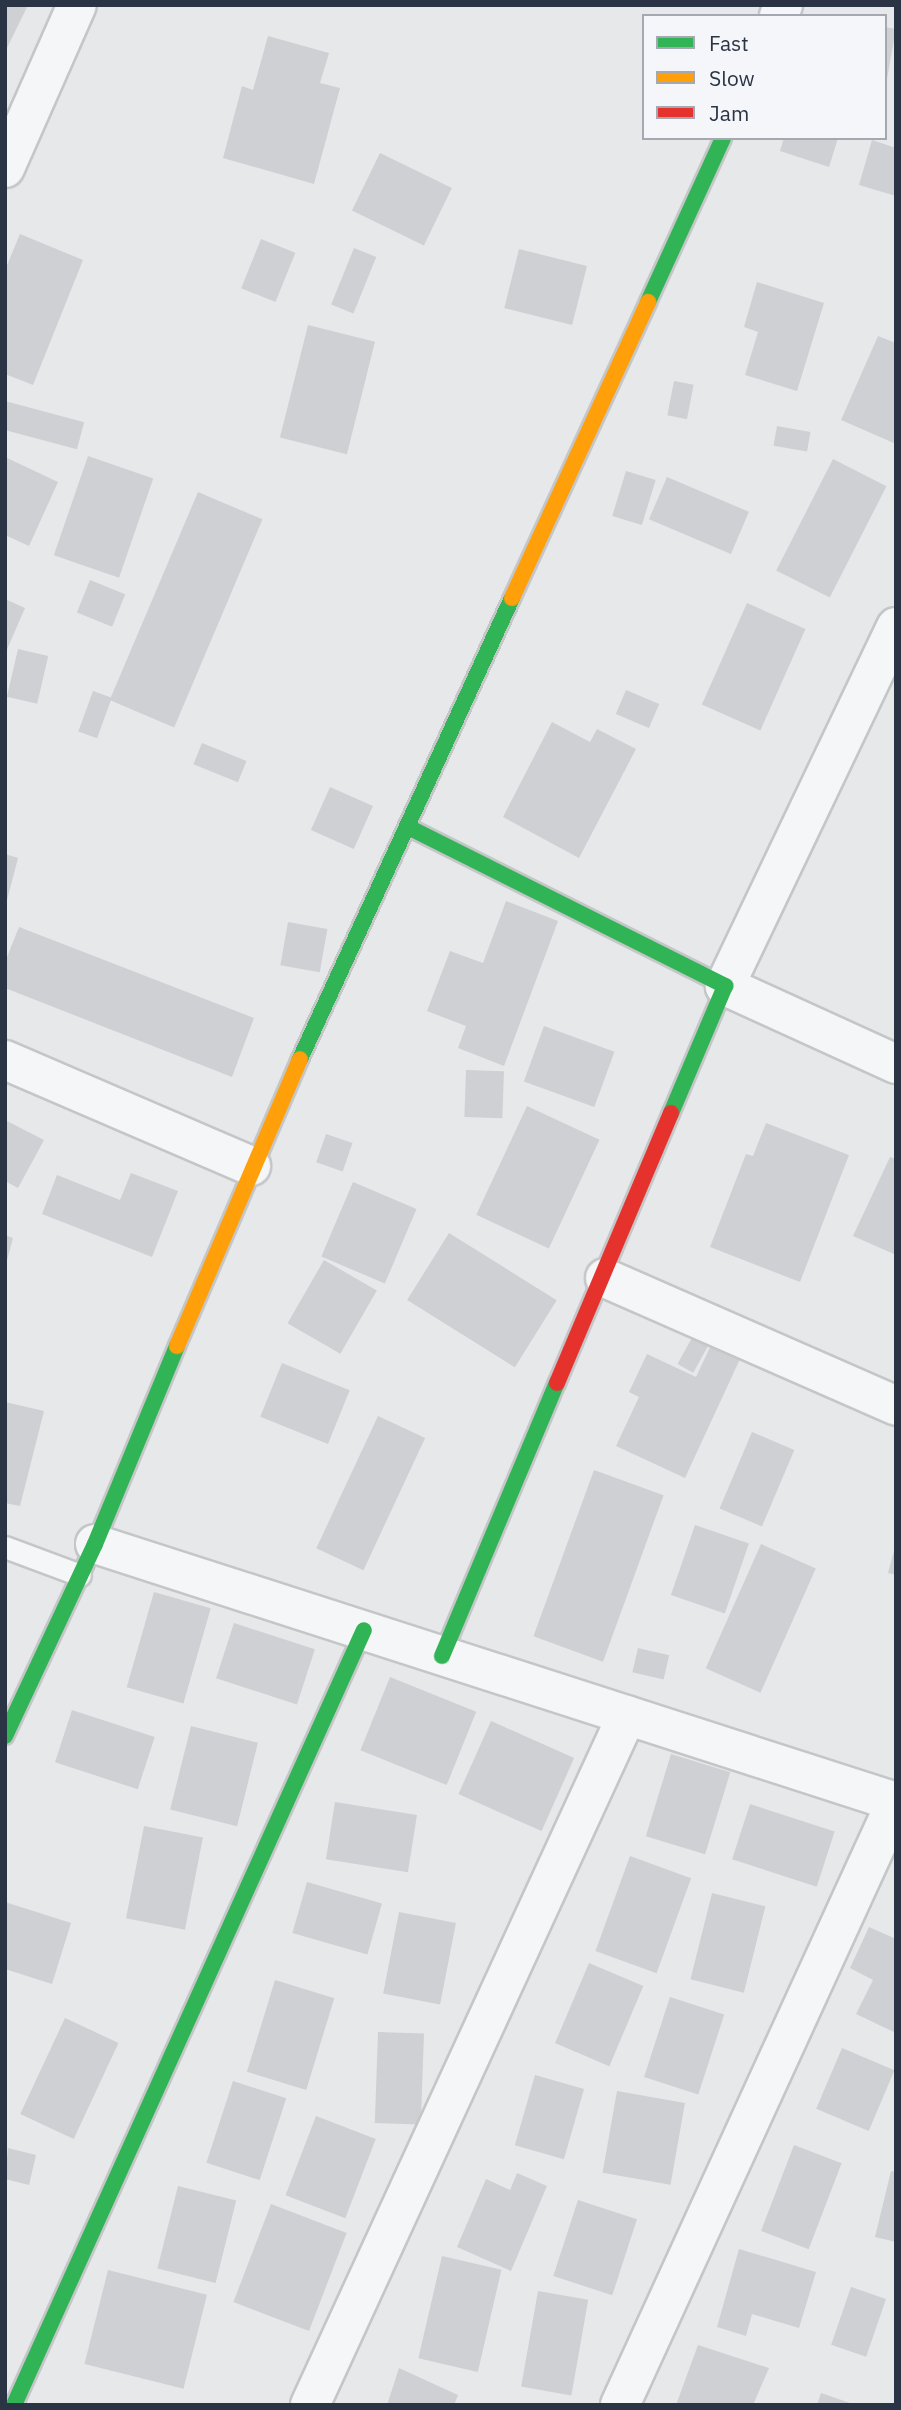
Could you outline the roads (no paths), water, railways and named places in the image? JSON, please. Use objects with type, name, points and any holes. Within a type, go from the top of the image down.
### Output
[{"type":"street","points":[[5,168],[77,5]]},
{"type":"street","points":[[5,1736],[87,1559],[251,1166],[722,140]]},
{"type":"street","points":[[442,1656],[605,1278],[725,986],[896,627]]},
{"type":"street","points":[[408,827],[725,986],[896,1064]]},
{"type":"street","points":[[5,1060],[251,1166]]},
{"type":"street","points":[[605,1278],[896,1406]]},
{"type":"street","points":[[87,1559],[364,1630],[896,1802],[620,2405]]},
{"type":"street","points":[[14,2405],[364,1630]]},
{"type":"street","points":[[310,2405],[627,1715]]},
{"type":"lane","points":[[5,1547],[87,1559]]}]
